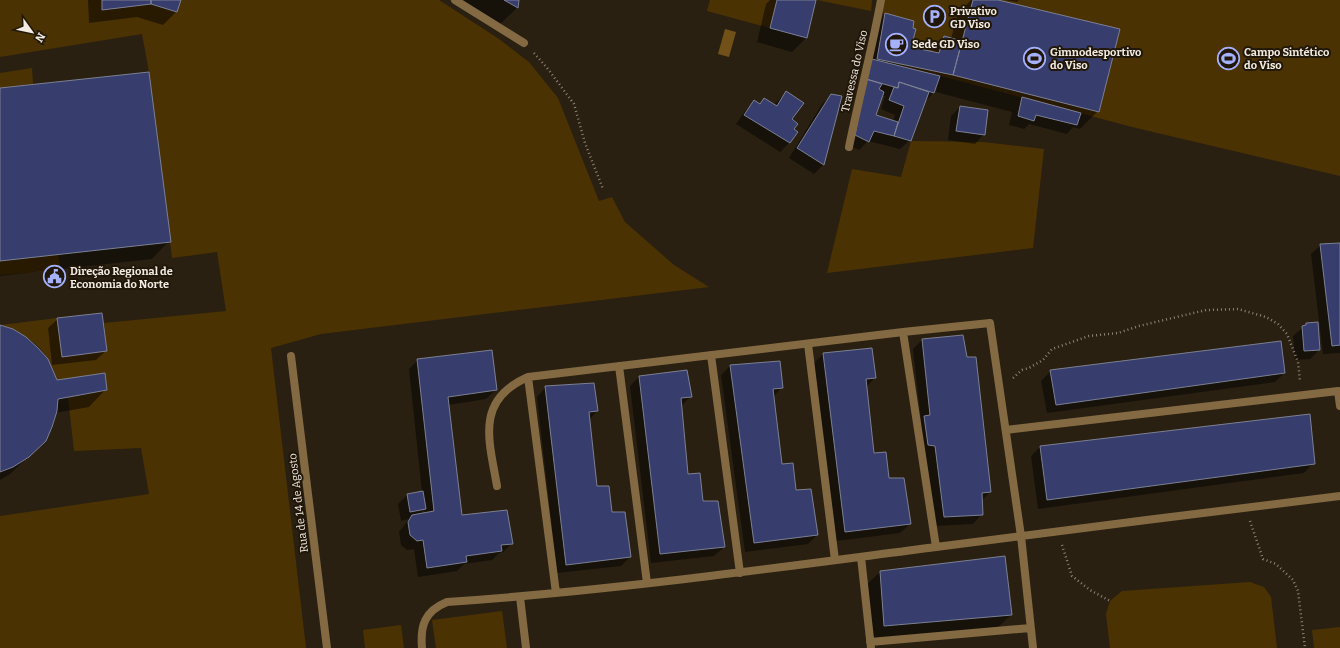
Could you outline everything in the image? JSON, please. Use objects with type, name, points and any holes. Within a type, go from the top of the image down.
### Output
[{"type":"street","points":[[455,0],[524,42]]},
{"type":"street","name":"Travessa do Viso","points":[[848,147],[872,47],[881,0]]},
{"type":"street","points":[[497,486],[490,444],[489,426],[494,405],[516,382],[528,377],[990,323],[1021,536],[1032,648]]},
{"type":"street","points":[[903,332],[936,547]]},
{"type":"street","points":[[808,344],[835,560]]},
{"type":"street","name":"Rua de 14 de Agosto","points":[[291,356],[327,648]]},
{"type":"street","points":[[711,356],[740,573]]},
{"type":"street","points":[[619,366],[647,583]]},
{"type":"street","points":[[528,377],[556,593]]},
{"type":"street","points":[[1006,430],[1338,391],[1340,406]]},
{"type":"street","points":[[422,648],[422,630],[427,615],[436,606],[447,602],[520,597],[740,573],[1340,496]]},
{"type":"street","points":[[861,557],[870,645],[1030,628]]},
{"type":"street","points":[[520,597],[526,648]]},
{"type":"path","points":[[524,42],[548,69],[574,104],[585,143],[603,189]]},
{"type":"path","points":[[1001,396],[1007,384],[1016,375],[1022,370],[1029,368],[1043,360],[1052,349],[1089,336],[1118,333],[1139,326],[1206,310],[1238,308],[1266,317],[1278,324],[1287,334],[1298,362],[1301,395]]},
{"type":"path","points":[[1246,508],[1263,559],[1276,564],[1293,580],[1298,592],[1305,648]]},
{"type":"path","points":[[1058,532],[1072,576],[1090,590],[1110,601]]},
{"type":"shaded area","points":[[0,0],[439,0],[499,39],[529,62],[558,98],[599,201],[612,197],[625,222],[674,265],[709,287],[321,334],[271,348],[306,648],[0,648],[0,516],[149,494],[141,448],[74,451],[68,397],[107,390],[105,373],[57,380],[52,366],[39,347],[15,330],[1,325],[57,318],[62,357],[106,351],[104,323],[226,311],[217,252],[172,258],[149,72],[142,34],[0,57]]},
{"type":"shaded area","points":[[710,0],[777,0],[770,28],[707,11]]},
{"type":"shaded area","points":[[817,0],[872,0],[871,11]]},
{"type":"shaded area","points":[[881,0],[1340,0],[1340,176],[1132,127],[877,59],[885,14],[879,10]]},
{"type":"shaded area","points":[[725,29],[736,32],[729,57],[718,54]]},
{"type":"shaded area","points":[[32,68],[33,84],[0,88],[0,73]]},
{"type":"shaded area","points":[[911,141],[983,142],[1044,149],[1033,248],[827,273],[852,169],[901,177]]},
{"type":"shaded area","points":[[58,254],[61,270],[0,275],[0,261]]},
{"type":"shaded area","points":[[1250,582],[1264,587],[1271,597],[1277,648],[1110,648],[1106,614],[1110,601],[1122,591]]},
{"type":"shaded area","points":[[502,611],[507,648],[436,648],[432,620]]},
{"type":"shaded area","points":[[401,625],[404,648],[365,648],[363,630]]},
{"type":"shaded area","points":[[1340,627],[1340,648],[1314,648],[1312,630]]},
{"type":"building","points":[[102,0],[151,0],[151,4],[102,10]]},
{"type":"building","points":[[151,0],[181,0],[177,12],[151,4]]},
{"type":"building","points":[[504,0],[519,0],[518,8]]},
{"type":"building","points":[[777,0],[816,0],[807,38],[770,28]]},
{"type":"building","name":"Gimnodesportivo do Viso","points":[[973,0],[998,0],[1120,29],[1099,112],[953,75]]},
{"type":"building","name":"Sede GD Viso","points":[[885,13],[914,21],[913,28],[916,29],[911,47],[939,53],[944,36],[962,41],[953,75],[877,59]]},
{"type":"building","points":[[872,59],[940,76],[934,93],[899,82],[898,88],[866,79]]},
{"type":"building","points":[[149,72],[171,242],[0,261],[0,88]]},
{"type":"building","points":[[866,79],[882,84],[879,89],[884,92],[876,115],[898,122],[894,136],[874,131],[869,142],[855,135]]},
{"type":"building","points":[[899,82],[929,92],[911,141],[894,136],[904,106],[889,100],[894,87],[898,88]]},
{"type":"building","points":[[786,91],[804,103],[792,119],[798,124],[794,129],[798,132],[790,143],[744,115],[754,100],[760,104],[764,98],[777,106]]},
{"type":"building","points":[[831,94],[842,96],[824,165],[797,148]]},
{"type":"building","points":[[1022,97],[1081,113],[1077,125],[1036,115],[1034,121],[1018,116]]},
{"type":"building","points":[[960,106],[988,110],[985,135],[956,131]]},
{"type":"building","points":[[1340,243],[1340,345],[1332,346],[1320,244]]},
{"type":"building","points":[[102,313],[107,351],[62,357],[57,318]]},
{"type":"building","points":[[1318,322],[1320,350],[1304,351],[1302,326],[1306,325],[1306,323]]},
{"type":"building","points":[[0,325],[13,329],[26,337],[38,348],[48,359],[57,380],[105,373],[107,390],[58,399],[57,411],[46,441],[29,457],[13,467],[0,472]]},
{"type":"building","points":[[963,335],[967,357],[976,357],[991,492],[982,493],[983,515],[944,517],[935,446],[928,445],[924,416],[930,415],[922,339]]},
{"type":"building","points":[[1281,341],[1285,373],[1056,405],[1050,370]]},
{"type":"building","points":[[872,348],[876,378],[866,379],[874,453],[886,452],[889,478],[904,478],[911,524],[845,532],[823,353]]},
{"type":"building","points":[[492,350],[497,390],[448,397],[462,515],[507,510],[513,544],[501,545],[502,551],[466,556],[467,562],[427,568],[423,540],[417,541],[410,535],[408,522],[412,515],[434,511],[417,359]]},
{"type":"building","points":[[780,361],[783,388],[773,389],[782,464],[793,463],[796,490],[811,489],[818,535],[754,543],[730,365]]},
{"type":"building","points":[[687,370],[692,397],[681,398],[688,474],[700,473],[703,501],[718,501],[725,547],[660,554],[639,376]]},
{"type":"building","points":[[594,383],[598,411],[589,412],[597,486],[609,486],[612,512],[625,512],[631,557],[566,565],[545,386]]},
{"type":"building","points":[[1310,414],[1315,464],[1047,500],[1040,446]]},
{"type":"building","points":[[423,491],[426,509],[410,512],[407,494]]},
{"type":"building","points":[[1005,556],[1012,615],[884,626],[880,571]]},
{"type":"place","name":"Privativo GD Viso","points":[[934,17]]},
{"type":"place","name":"Sede GD Viso","points":[[896,44]]},
{"type":"place","name":"Gimnodesportivo do Viso","points":[[1035,58]]},
{"type":"place","name":"Campo Sintético do Viso","points":[[1229,58]]},
{"type":"place","name":"Direção Regional de Economia do Norte","points":[[55,277]]}]
